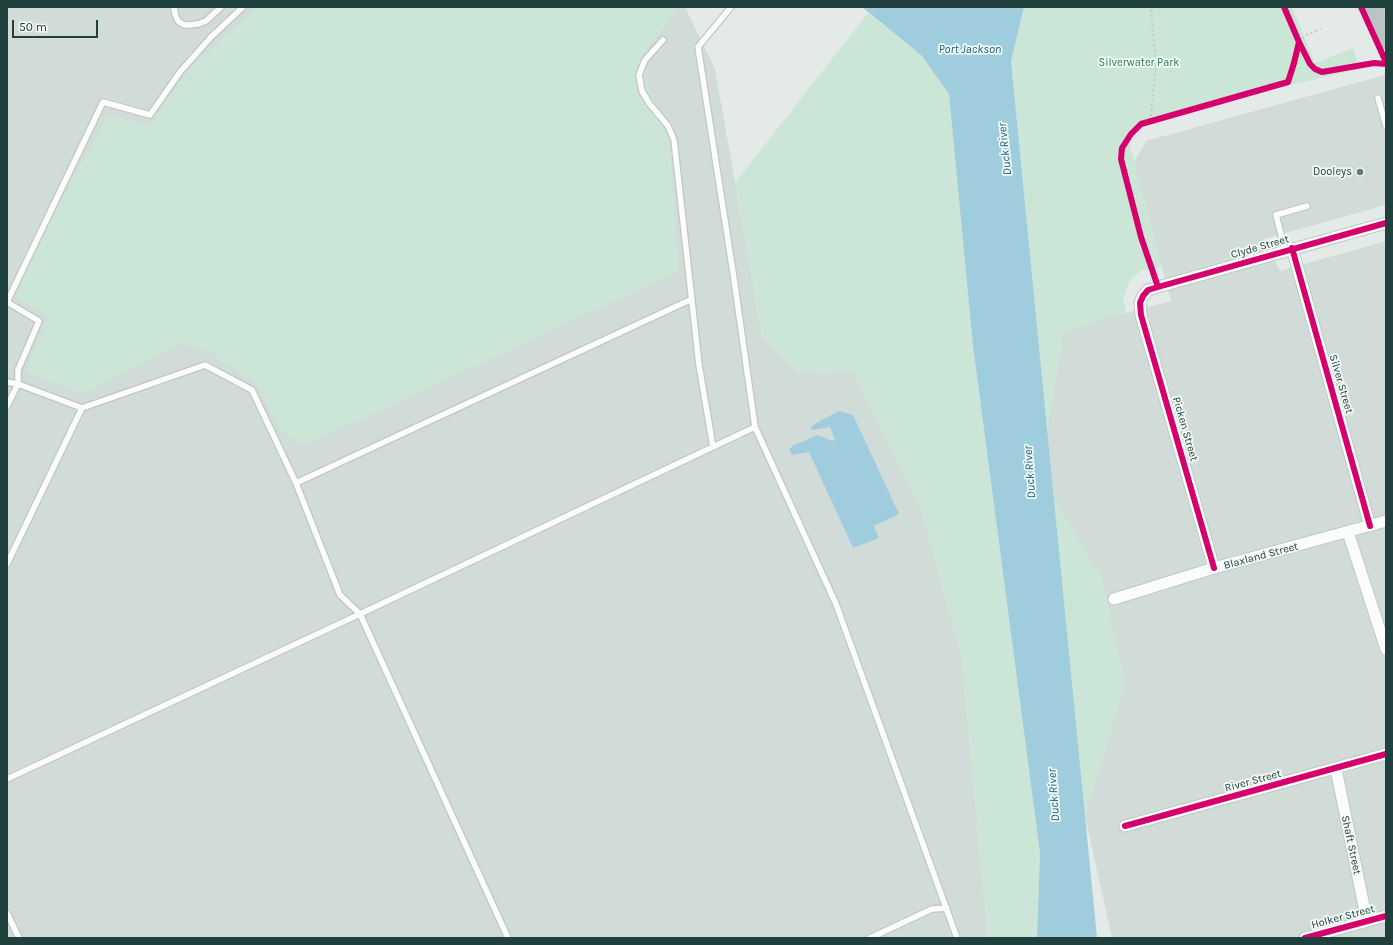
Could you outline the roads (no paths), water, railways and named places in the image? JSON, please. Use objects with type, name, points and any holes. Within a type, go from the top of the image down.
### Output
[{"type":"highway","points":[[1371,7],[1386,38]]},
{"type":"street","name":"Clyde Street","points":[[1143,296],[1148,290],[1158,286],[1386,223]]},
{"type":"street","name":"Silver Street","points":[[1289,249],[1370,526]]},
{"type":"street","name":"Picken Street","points":[[1143,296],[1140,303],[1141,315],[1214,568]]},
{"type":"street","name":"Blaxland Street","points":[[1114,599],[1214,568],[1386,521]]},
{"type":"street","points":[[1348,532],[1386,649]]},
{"type":"street","name":"River Street","points":[[1125,826],[1386,754]]},
{"type":"street","name":"Shaft Street","points":[[1336,769],[1367,921]]},
{"type":"street","name":"Holker Street","points":[[1305,938],[1386,916]]},
{"type":"lane","points":[[174,7],[178,20],[184,25],[189,26],[206,21],[221,7]]},
{"type":"lane","points":[[7,406],[18,384],[18,370],[39,321],[7,302],[103,102],[150,116],[180,72],[211,37],[243,7]]},
{"type":"lane","points":[[731,7],[698,47],[755,427],[836,604],[957,938]]},
{"type":"lane","points":[[663,40],[645,60],[640,75],[642,91],[649,103],[668,126],[674,140],[686,260],[699,365],[713,447]]},
{"type":"lane","points":[[1378,98],[1386,126]]},
{"type":"lane","points":[[1289,249],[1276,215],[1307,206]]},
{"type":"lane","points":[[296,483],[692,299]]},
{"type":"lane","points":[[7,382],[18,384],[82,408],[205,365],[252,390],[296,483],[340,595],[360,614],[508,938]]},
{"type":"lane","points":[[7,564],[82,408]]},
{"type":"lane","points":[[7,779],[755,427]]},
{"type":"lane","points":[[870,938],[932,909],[947,908]]},
{"type":"lane","points":[[7,913],[19,938]]},
{"type":"water","name":"Port Jackson","points":[[862,7],[1024,7],[1011,61],[1097,938],[1037,938],[1040,853],[973,346],[949,94],[922,56]]},
{"type":"water","points":[[839,411],[853,415],[899,514],[874,526],[879,538],[853,548],[809,452],[792,455],[789,449],[794,445],[818,435],[832,441],[835,439],[830,427],[812,430],[811,427]]},
{"type":"place","name":"Dooleys","points":[[1360,172]]},
{"type":"park label","name":"Silverwater Park","points":[[1139,63]]},
{"type":"water label","name":"Duck River","points":[[1005,149]]},
{"type":"water label","name":"Duck River","points":[[1030,472]]},
{"type":"water label","name":"Duck River","points":[[1054,795]]}]
